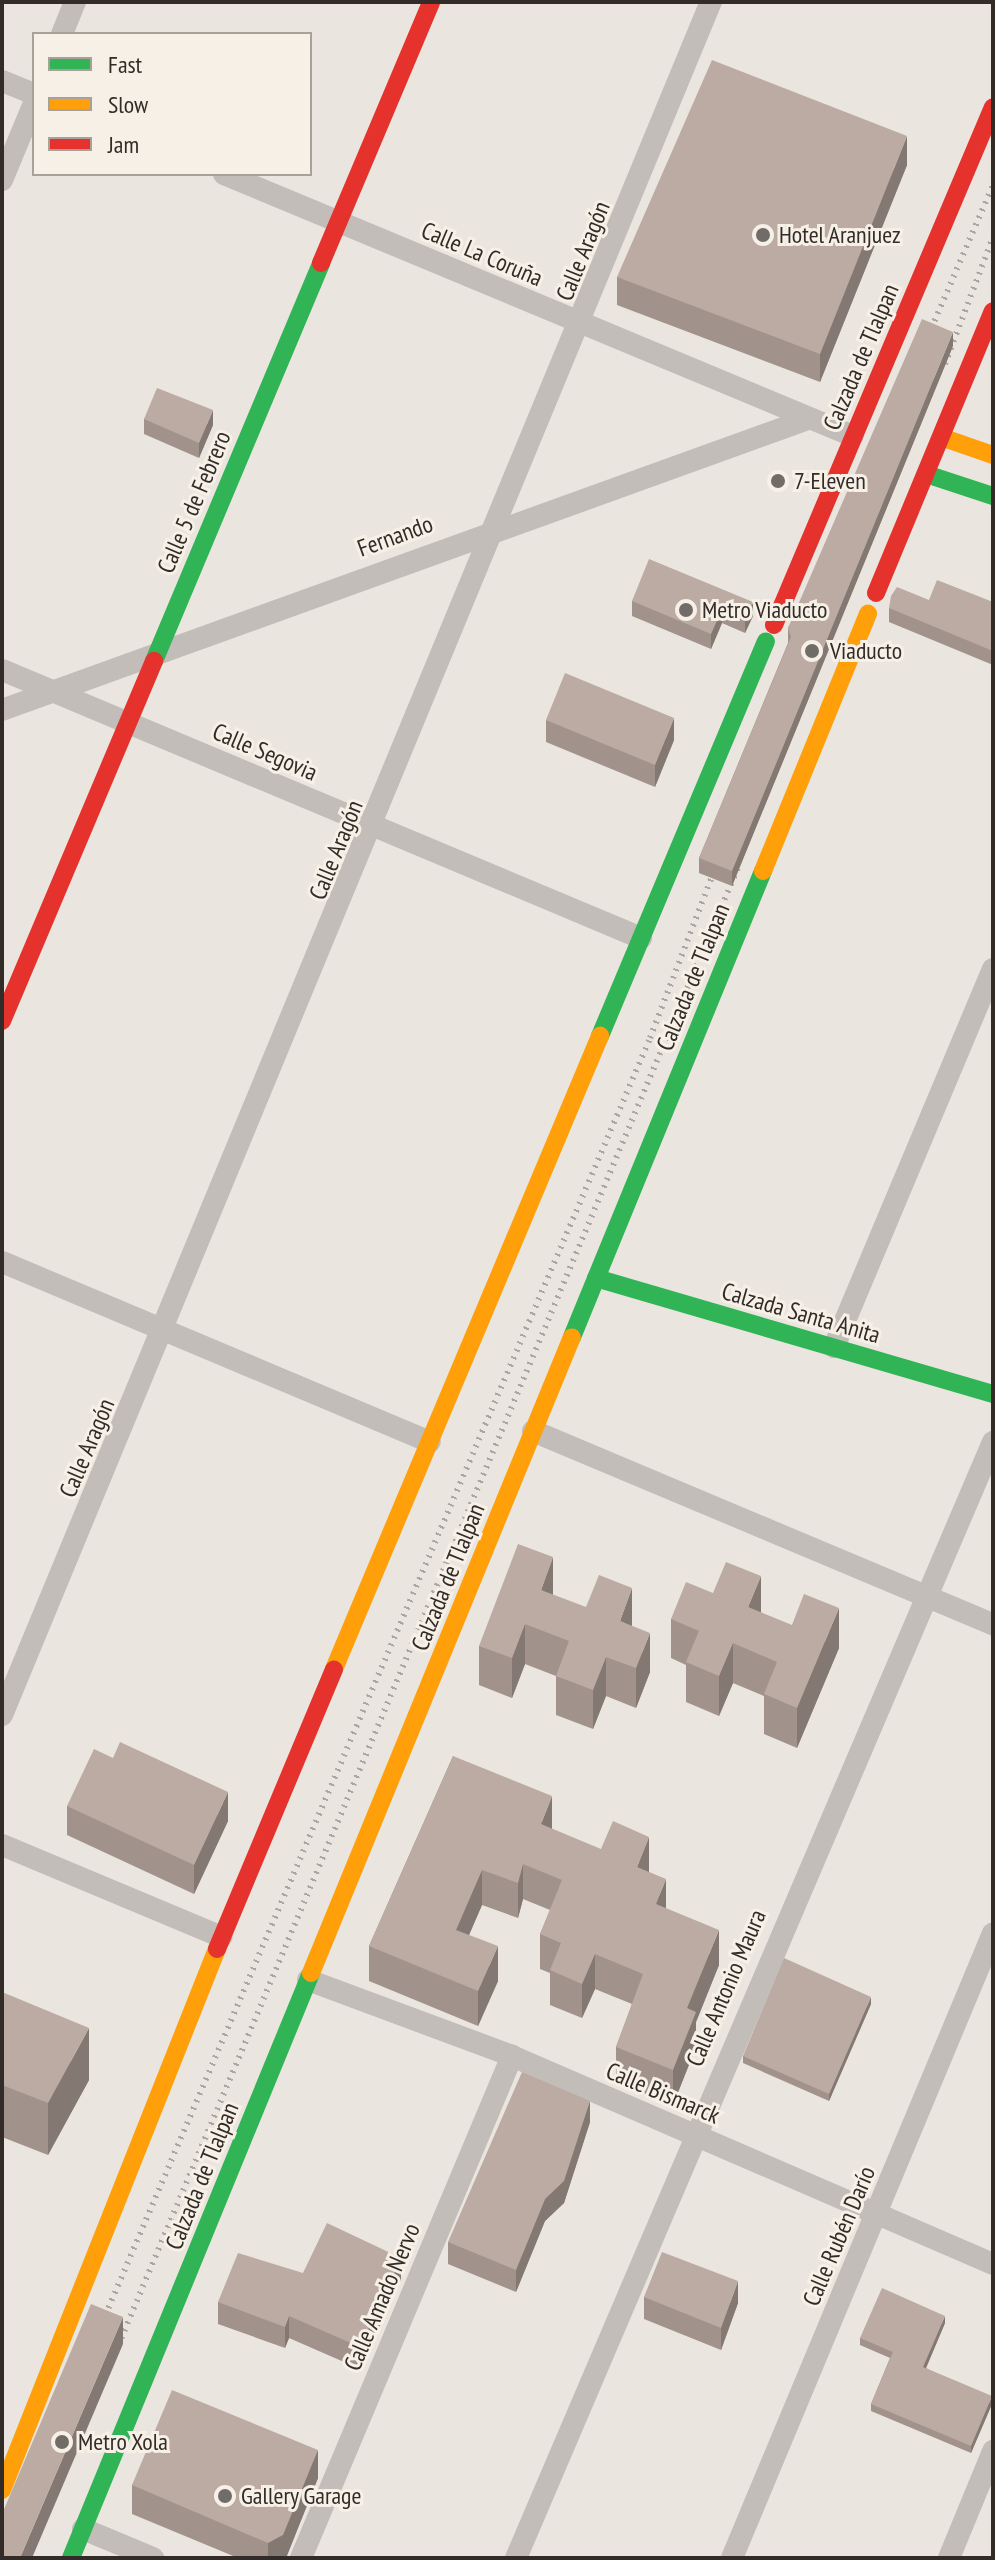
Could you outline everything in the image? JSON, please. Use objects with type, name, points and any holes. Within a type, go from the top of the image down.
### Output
[{"type":"main road","name":"Calle 5 de Febrero","points":[[2,1021],[431,2]]},
{"type":"main road","name":"Calzada de Tlalpan","points":[[2,2490],[222,1937],[993,107]]},
{"type":"main road","points":[[876,593],[993,311]]},
{"type":"main road","points":[[941,437],[993,455]]},
{"type":"main road","points":[[926,474],[993,496]]},
{"type":"main road","name":"Calzada de Tlalpan","points":[[71,2558],[868,614]]},
{"type":"main road","name":"Calzada Santa Anita","points":[[596,1278],[993,1394]]},
{"type":"street","points":[[63,32],[75,2]]},
{"type":"street","name":"Calle Aragón","points":[[2,1715],[165,1331],[582,324],[711,2]]},
{"type":"street","points":[[2,81],[32,93]]},
{"type":"street","points":[[2,180],[32,108]]},
{"type":"street","name":"Calle La Coruña","points":[[229,176],[853,436]]},
{"type":"street","name":"Fernando","points":[[2,710],[157,650],[496,527],[808,419]]},
{"type":"street","name":"Calle Segovia","points":[[2,670],[641,938]]},
{"type":"street","points":[[834,1347],[993,969]]},
{"type":"street","points":[[2,1262],[430,1442]]},
{"type":"street","points":[[533,1431],[993,1624]]},
{"type":"street","name":"Calle Antonio Maura","points":[[516,2558],[692,2134],[923,1594],[993,1442]]},
{"type":"street","points":[[2,1845],[222,1937]]},
{"type":"street","name":"Calle Rubén Darío","points":[[732,2558],[993,1933]]},
{"type":"street","name":"Calle Bismarck","points":[[308,1980],[512,2056],[993,2264]]},
{"type":"street","name":"Calle Amado Nervo","points":[[301,2558],[512,2056]]},
{"type":"street","points":[[949,2558],[993,2451]]},
{"type":"street","points":[[83,2529],[153,2558]]},
{"type":"building","name":"Hotel Aranjuez","points":[[712,60],[907,136],[820,354],[617,277]]},
{"type":"building","points":[[922,319],[953,332],[732,871],[699,858],[791,637],[788,628]]},
{"type":"building","points":[[157,388],[213,410],[199,443],[144,419]]},
{"type":"building","points":[[649,559],[753,602],[745,618],[722,609],[711,634],[632,601]]},
{"type":"building","points":[[937,580],[993,602],[993,651],[889,608],[891,596],[897,587],[929,600]]},
{"type":"building","points":[[565,673],[674,718],[655,765],[546,720]]},
{"type":"building","points":[[518,1544],[553,1557],[541,1590],[586,1607],[599,1575],[632,1588],[620,1621],[650,1633],[636,1668],[606,1657],[593,1690],[556,1676],[569,1641],[525,1624],[512,1658],[479,1646]]},
{"type":"building","points":[[726,1562],[761,1576],[748,1607],[792,1625],[804,1594],[839,1608],[797,1708],[764,1694],[777,1662],[733,1643],[719,1676],[686,1662],[699,1631],[671,1619],[686,1582],[713,1593]]},
{"type":"building","points":[[120,1742],[228,1792],[194,1865],[67,1806],[94,1749],[113,1758]]},
{"type":"building","points":[[453,1756],[552,1796],[541,1824],[601,1849],[613,1821],[649,1837],[637,1867],[666,1879],[656,1904],[719,1930],[687,2008],[696,2012],[673,2070],[616,2047],[643,1974],[595,1954],[582,1984],[550,1970],[561,1943],[540,1934],[562,1880],[523,1864],[518,1883],[482,1870],[456,1930],[498,1946],[478,1991],[369,1946]]},
{"type":"building","points":[[784,1958],[871,1997],[829,2094],[743,2056]]},
{"type":"building","points":[[2,1992],[89,2028],[48,2103],[2,2085]]},
{"type":"building","points":[[522,2072],[590,2101],[564,2181],[545,2199],[516,2270],[448,2242]]},
{"type":"building","points":[[327,2223],[401,2258],[360,2347],[289,2316],[285,2327],[218,2302],[238,2253],[303,2273]]},
{"type":"building","points":[[662,2252],[738,2281],[721,2328],[644,2297]]},
{"type":"building","points":[[882,2288],[945,2316],[923,2367],[992,2396],[971,2446],[871,2404],[893,2352],[860,2338]]},
{"type":"building","name":"Metro Xola","points":[[91,2304],[123,2317],[20,2558],[2,2558],[2,2514]]},
{"type":"building","name":"Gallery Garage","points":[[172,2390],[318,2450],[283,2535],[268,2543],[132,2485]]},
{"type":"railway","points":[[925,343],[993,185]]},
{"type":"railway","points":[[945,364],[993,237]]},
{"type":"railway","points":[[99,2330],[650,1038],[720,856]]},
{"type":"railway","points":[[115,2353],[738,867]]},
{"type":"traffic: fast","points":[[154,661],[321,263]]},
{"type":"traffic: fast","points":[[926,474],[993,496]]},
{"type":"traffic: fast","points":[[600,1036],[766,642]]},
{"type":"traffic: fast","points":[[572,1337],[763,871]]},
{"type":"traffic: fast","points":[[596,1278],[993,1394]]},
{"type":"traffic: fast","points":[[71,2558],[311,1973]]},
{"type":"traffic: slow","points":[[941,437],[993,455]]},
{"type":"traffic: slow","points":[[763,871],[868,614]]},
{"type":"traffic: slow","points":[[334,1669],[600,1036]]},
{"type":"traffic: slow","points":[[311,1973],[572,1337]]},
{"type":"traffic: slow","points":[[2,2490],[217,1949]]},
{"type":"traffic: jam","points":[[321,263],[431,2]]},
{"type":"traffic: jam","points":[[774,625],[993,107]]},
{"type":"traffic: jam","points":[[876,593],[993,311]]},
{"type":"traffic: jam","points":[[2,1021],[154,661]]},
{"type":"traffic: jam","points":[[217,1949],[334,1669]]},
{"type":"place","name":"Hotel Aranjuez","points":[[763,235]]},
{"type":"place","name":"7-Eleven","points":[[778,481]]},
{"type":"place","name":"Metro Viaducto","points":[[686,610]]},
{"type":"place","name":"Viaducto","points":[[812,651]]},
{"type":"place","name":"Metro Xola","points":[[62,2442]]},
{"type":"place","name":"Gallery Garage","points":[[225,2496]]}]
